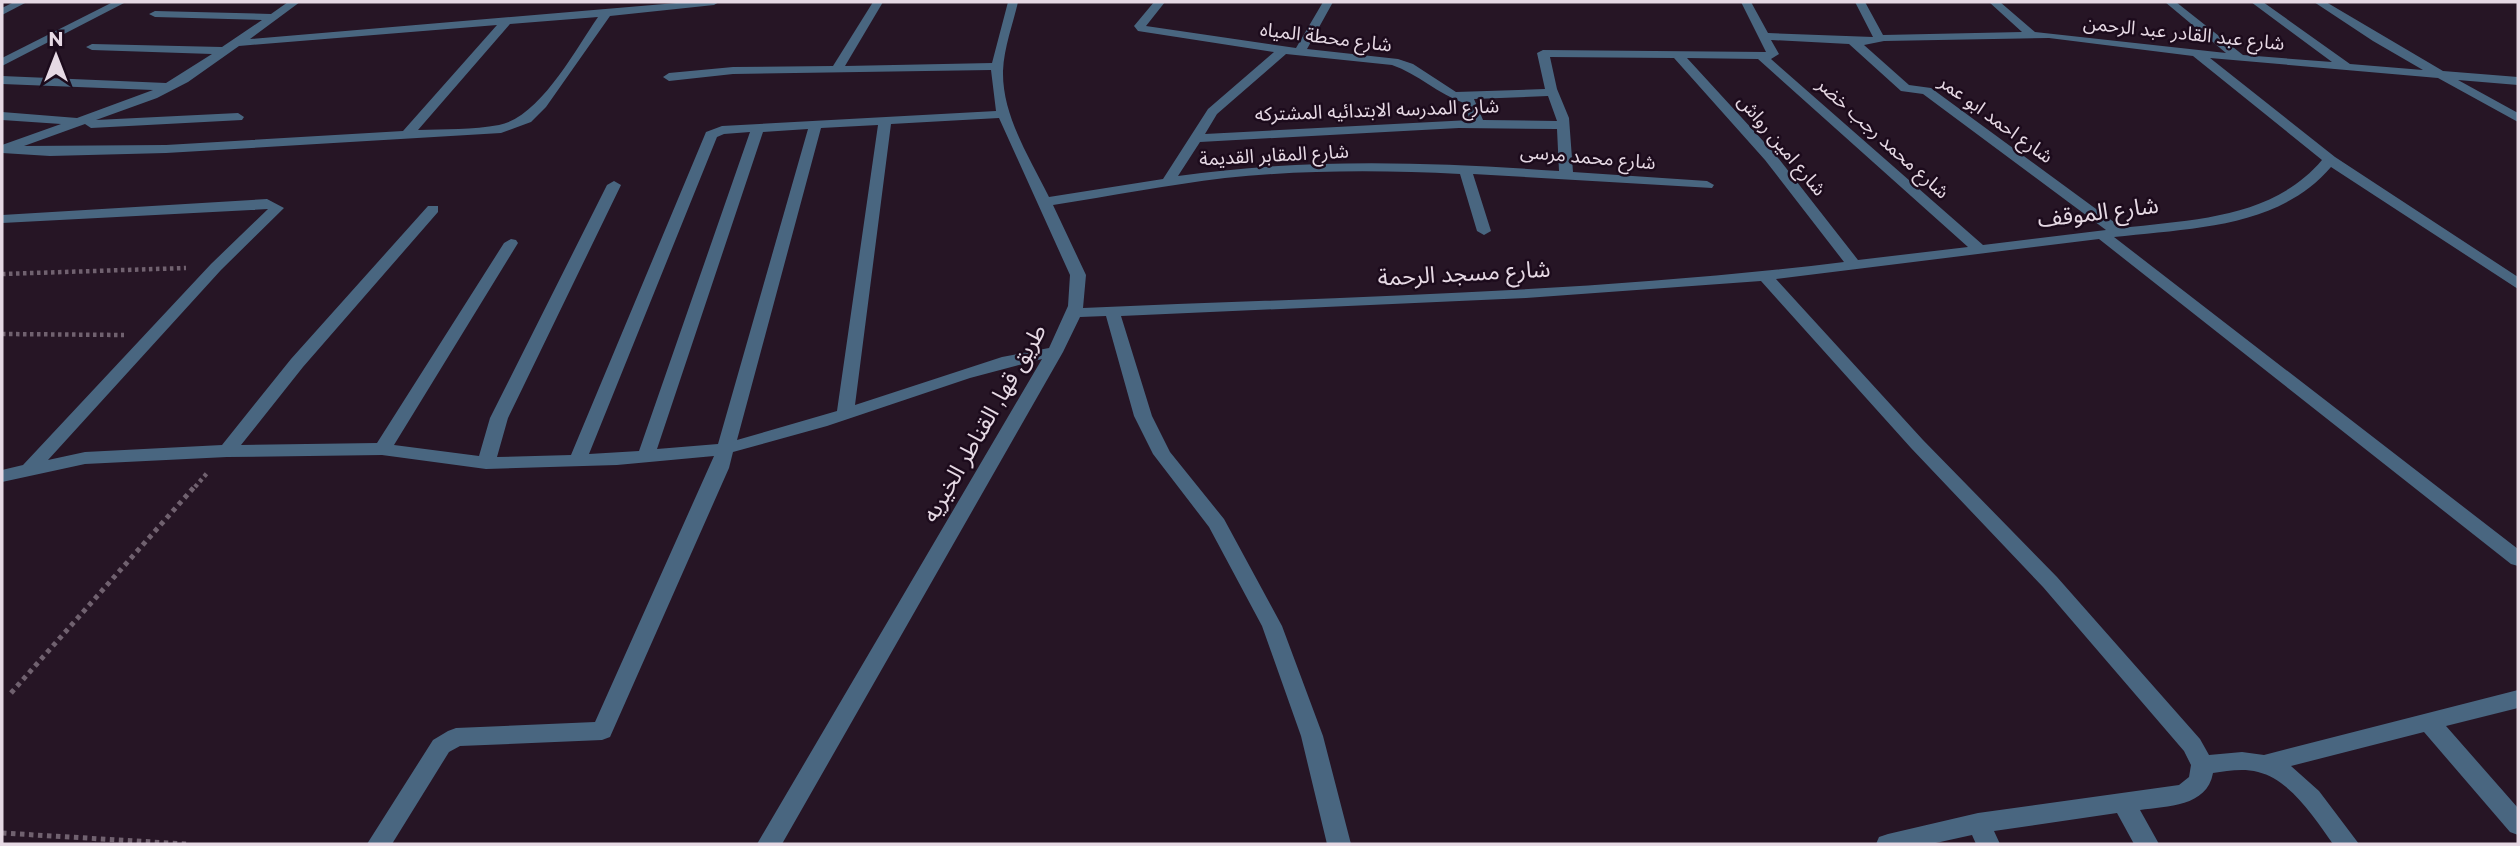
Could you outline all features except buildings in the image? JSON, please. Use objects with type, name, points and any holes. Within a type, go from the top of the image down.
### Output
[{"type":"street","points":[[2,12],[22,2]]},
{"type":"street","points":[[2,64],[121,2]]},
{"type":"street","points":[[2,149],[169,87],[238,43],[295,2]]},
{"type":"street","points":[[238,43],[519,17],[607,13],[709,2]]},
{"type":"street","points":[[837,70],[878,2]]},
{"type":"street","name":"طريق قها, القناطر الخيريه","points":[[769,844],[1055,352],[1074,313],[1080,290],[1078,275],[1003,114],[995,67],[1013,2]]},
{"type":"street","name":"شارع محطة المياه","points":[[1160,2],[1140,26],[1145,29],[1283,50],[1402,64],[1453,96],[1472,104],[1478,124]]},
{"type":"street","points":[[1300,52],[1328,2]]},
{"type":"street","points":[[1566,175],[1563,118],[1541,55],[1546,51],[1761,56],[1773,54],[1746,2]]},
{"type":"street","points":[[1860,2],[1880,39]]},
{"type":"street","points":[[1994,2],[2032,35]]},
{"type":"street","points":[[2170,2],[2240,58]]},
{"type":"street","points":[[2256,2],[2347,67]]},
{"type":"street","points":[[2319,2],[2377,39],[2518,118]]},
{"type":"street","points":[[2,149],[50,152],[166,149],[501,129],[527,119],[542,104],[607,13]]},
{"type":"street","points":[[155,15],[273,17]]},
{"type":"street","points":[[405,136],[519,17]]},
{"type":"street","name":"شارع عبد القادر عبد الرحمن","points":[[1763,36],[1873,42],[1880,39],[2032,35],[2240,58],[2518,81]]},
{"type":"street","name":"شارع احمد ابو عمر","points":[[1852,41],[1905,88],[1927,91],[2110,233],[2518,559]]},
{"type":"street","points":[[92,47],[226,51]]},
{"type":"street","points":[[1166,184],[1219,105],[1283,50]]},
{"type":"street","name":"شارع امين رواش","points":[[1677,54],[1770,157],[1854,265]]},
{"type":"street","points":[[2198,54],[2330,160],[2518,284]]},
{"type":"street","name":"شارع محمد رجب خضر","points":[[1761,56],[1979,249]]},
{"type":"street","points":[[669,77],[718,71],[953,65],[995,67]]},
{"type":"street","points":[[2,80],[169,87]]},
{"type":"street","points":[[1453,96],[1553,92]]},
{"type":"street","points":[[578,460],[711,135],[722,130],[1003,114]]},
{"type":"street","points":[[2,116],[76,123],[238,117]]},
{"type":"street","points":[[845,414],[885,122]]},
{"type":"street","name":"شارع المدرسه الابتدائيه المشتركه","points":[[1195,138],[1478,124],[1562,125]]},
{"type":"street","points":[[379,844],[441,746],[449,740],[456,737],[602,731],[720,468],[815,126]]},
{"type":"street","points":[[646,456],[757,130]]},
{"type":"street","name":"شارع الموقف","points":[[1854,265],[2220,220],[2282,202],[2304,189],[2330,160]]},
{"type":"street","points":[[1465,169],[1484,230]]},
{"type":"street","name":"شارع المقابر القديمة","points":[[1046,202],[1224,174],[1280,170],[1465,169]]},
{"type":"street","name":"شارع محمد مرسى","points":[[1465,169],[1707,185]]},
{"type":"street","points":[[486,463],[499,418],[614,184]]},
{"type":"street","points":[[2,219],[273,204],[276,208],[216,267],[32,467]]},
{"type":"street","points":[[228,450],[297,363],[433,209]]},
{"type":"street","points":[[382,449],[511,243]]},
{"type":"street","name":"شارع مسجد الرحمة","points":[[1074,313],[1580,290],[1765,276],[1854,265]]},
{"type":"street","points":[[1765,276],[1917,444],[2050,582],[2192,745],[2203,765],[2200,782],[2184,794],[2123,803],[1983,834],[1888,844]]},
{"type":"street","points":[[1112,311],[1143,416],[1163,454],[1217,524],[1272,626],[1312,736],[1339,844]]},
{"type":"street","points":[[2,476],[32,467],[85,458],[228,450],[382,449],[486,463],[646,456],[724,449],[845,414],[975,370],[1055,352]]},
{"type":"street","points":[[2264,764],[2518,699]]},
{"type":"street","points":[[2428,721],[2518,825]]},
{"type":"street","points":[[2203,765],[2243,761],[2264,764],[2285,774],[2305,792],[2347,844]]},
{"type":"street","points":[[2123,803],[2147,844]]},
{"type":"path","points":[[2,274],[216,267]]},
{"type":"path","points":[[2,334],[153,336]]},
{"type":"path","points":[[11,693],[228,450]]},
{"type":"path","points":[[2,832],[186,844]]}]
